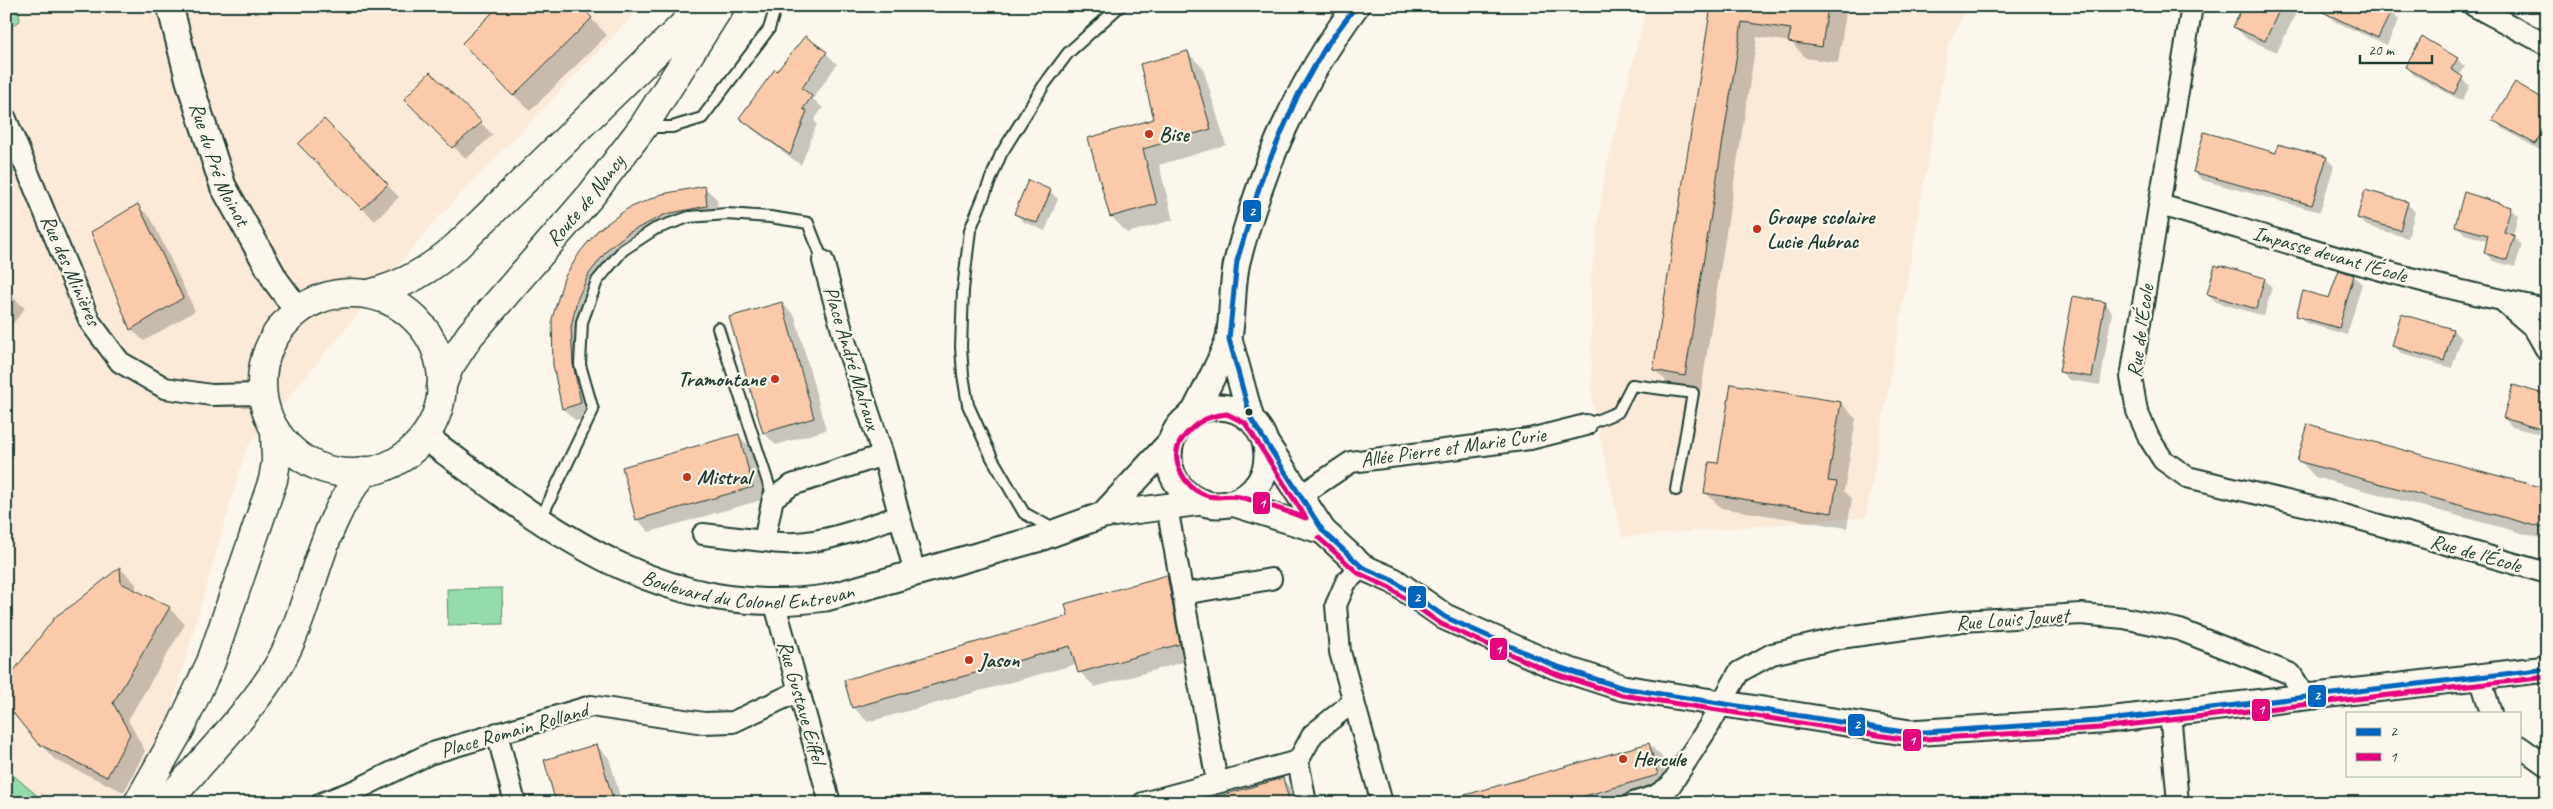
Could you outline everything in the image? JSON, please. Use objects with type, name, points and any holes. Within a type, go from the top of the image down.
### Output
[{"type":"main road","points":[[369,294],[399,306],[423,328],[438,356],[442,388],[439,405],[424,436],[412,449],[398,459],[366,471],[331,470],[314,464],[286,444],[275,430],[267,413],[262,394],[263,371],[269,348],[281,327],[298,311],[320,299],[345,293],[369,294],[393,288],[414,278],[451,251],[703,6]]},
{"type":"main road","name":"Route de Nancy","points":[[442,388],[449,367],[470,335],[592,194],[644,127],[720,6]]},
{"type":"main road","points":[[138,803],[180,729],[211,662],[273,480],[276,462],[275,430]]},
{"type":"main road","points":[[166,803],[253,700],[280,662],[301,618],[338,509],[354,484],[366,471]]},
{"type":"street","name":"Rue du Pré Moinot","points":[[170,6],[189,81],[223,186],[276,281],[298,311]]},
{"type":"street","points":[[1104,515],[1171,442],[1180,426],[1194,413],[1229,339],[1237,261],[1263,175],[1298,95],[1325,48],[1356,6]]},
{"type":"street","name":"Rue de l'École","points":[[2192,6],[2132,377],[2137,411],[2149,438],[2163,460],[2187,477],[2341,514],[2547,573]]},
{"type":"street","points":[[2474,6],[2547,45]]},
{"type":"street","name":"Rue des Minières","points":[[6,119],[90,322],[120,362],[165,388],[211,395],[262,394]]},
{"type":"street","name":"Impasse devant l'École","points":[[2160,205],[2394,273],[2501,300],[2547,309]]},
{"type":"street","name":"Place André Malraux","points":[[822,261],[845,341],[883,454],[915,573]]},
{"type":"street","points":[[2501,300],[2534,328],[2547,351]]},
{"type":"street","points":[[1229,339],[1251,419]]},
{"type":"street","points":[[1194,413],[1214,407],[1234,409],[1251,419],[1261,431],[1267,446],[1323,531],[1362,567],[1394,581],[1445,617],[1555,666],[1623,688],[1910,733],[2099,721],[2305,696],[2547,670]]},
{"type":"street","name":"Allée Pierre et Marie Curie","points":[[1300,496],[1351,462],[1530,439],[1586,426]]},
{"type":"street","name":"Boulevard du Colonel Entrevan","points":[[424,436],[539,521],[607,560],[654,582],[700,593],[745,600],[793,602],[826,598],[1037,539],[1056,530],[1104,515],[1201,502]]},
{"type":"street","points":[[1171,442],[1169,460],[1174,478],[1185,492],[1201,502],[1211,505],[1232,503],[1246,497],[1260,481],[1267,460],[1267,446]]},
{"type":"street","name":"Place André Malraux","points":[[773,498],[792,485],[883,454]]},
{"type":"street","points":[[764,541],[773,498]]},
{"type":"street","points":[[1232,503],[1323,531]]},
{"type":"street","points":[[1167,507],[1217,782]]},
{"type":"street","points":[[703,534],[784,545],[849,533],[899,516]]},
{"type":"street","points":[[1362,567],[1346,582],[1336,605],[1340,652],[1382,803]]},
{"type":"street","points":[[1183,594],[1271,580]]},
{"type":"street","name":"Rue Gustave Eiffel","points":[[774,601],[830,803]]},
{"type":"street","name":"Rue Louis Jouvet","points":[[1633,803],[1655,796],[1670,786],[1722,703],[1739,672],[1772,654],[1840,638],[1962,621],[2081,614],[2124,618],[2180,630],[2291,674],[2305,696]]},
{"type":"street","points":[[2480,677],[2491,712]]},
{"type":"street","name":"Place Romain Rolland","points":[[322,803],[356,790],[429,754],[497,732],[591,706],[704,723],[734,722],[799,690]]},
{"type":"street","points":[[1306,803],[1298,761],[1313,734],[1354,701]]},
{"type":"street","points":[[2170,712],[2178,803]]},
{"type":"street","points":[[497,732],[515,803]]},
{"type":"street","points":[[2520,747],[2547,766]]},
{"type":"street","points":[[1143,803],[1298,761]]},
{"type":"lane","points":[[644,127],[672,127],[702,118],[769,29],[776,6]]},
{"type":"lane","points":[[1056,530],[1024,513],[992,458],[968,405],[961,348],[963,290],[970,230],[1002,154],[1044,85],[1068,53],[1120,6]]},
{"type":"lane","points":[[539,521],[593,410],[580,365],[582,322],[597,280],[623,250],[655,229],[689,218],[727,214],[770,216],[808,223],[822,261]]},
{"type":"lane","points":[[718,328],[773,498]]},
{"type":"lane","points":[[1586,426],[1618,412],[1632,385],[1693,393],[1676,490]]},
{"type":"shaded area","points":[[18,6],[642,6],[433,223],[246,449],[168,720],[119,803],[46,803],[6,769],[6,182],[14,172],[6,148],[6,30],[20,21]]},
{"type":"shaded area","name":"Groupe scolaire Lucie Aubrac","points":[[1647,6],[1968,6],[1948,45],[1866,517],[1622,537],[1592,401],[1591,279],[1604,178]]},
{"type":"green space","points":[[6,6],[18,6],[20,21],[6,30]]},
{"type":"green space","points":[[6,148],[14,172],[6,182]]},
{"type":"green space","points":[[502,588],[503,624],[448,625],[447,589]]},
{"type":"green space","points":[[6,769],[46,803],[6,803]]},
{"type":"building","points":[[499,6],[581,6],[592,18],[513,96],[462,43]]},
{"type":"building","points":[[1711,6],[1828,6],[1822,47],[1788,42],[1791,29],[1742,22],[1685,376],[1653,370]]},
{"type":"building","points":[[2243,6],[2281,6],[2265,41],[2233,27]]},
{"type":"building","points":[[2310,6],[2394,6],[2378,38]]},
{"type":"building","points":[[805,36],[827,52],[802,88],[812,96],[803,109],[807,111],[790,155],[739,118],[775,69],[777,71]]},
{"type":"building","points":[[2422,37],[2458,58],[2451,69],[2463,77],[2454,94],[2405,67]]},
{"type":"building","name":"Bise","points":[[1188,51],[1211,129],[1143,149],[1157,204],[1110,217],[1088,138],[1154,119],[1140,64]]},
{"type":"building","points":[[430,72],[482,122],[452,148],[404,99]]},
{"type":"building","points":[[2515,82],[2547,101],[2547,124],[2535,144],[2492,120]]},
{"type":"building","points":[[324,119],[388,184],[362,209],[298,144]]},
{"type":"building","points":[[2204,132],[2276,153],[2278,144],[2327,157],[2312,205],[2193,172]]},
{"type":"building","points":[[1028,180],[1051,190],[1037,223],[1014,214]]},
{"type":"building","points":[[705,186],[707,206],[666,214],[628,233],[609,248],[589,274],[577,300],[571,327],[573,364],[581,403],[562,409],[553,365],[552,319],[564,278],[580,252],[598,230],[627,209],[662,194]]},
{"type":"building","points":[[2365,190],[2408,202],[2400,230],[2357,218]]},
{"type":"building","points":[[2464,192],[2511,207],[2504,232],[2515,236],[2507,260],[2484,253],[2488,235],[2455,226]]},
{"type":"building","points":[[138,204],[183,298],[130,330],[91,232]]},
{"type":"building","points":[[2215,265],[2265,278],[2256,309],[2207,294]]},
{"type":"building","points":[[2339,270],[2354,275],[2339,328],[2296,316],[2303,291],[2329,298]]},
{"type":"building","points":[[2073,296],[2105,302],[2092,377],[2059,372]]},
{"type":"building","name":"Tramontane","points":[[782,302],[814,418],[763,433],[729,317]]},
{"type":"building","points":[[2401,314],[2453,329],[2444,361],[2392,346]]},
{"type":"building","points":[[1731,384],[1841,402],[1828,481],[1837,482],[1832,513],[1704,493],[1709,462],[1718,463]]},
{"type":"building","points":[[2513,385],[2547,395],[2547,431],[2503,418]]},
{"type":"building","points":[[2308,424],[2547,489],[2547,529],[2297,461]]},
{"type":"building","name":"Mistral","points":[[739,434],[753,487],[636,520],[622,467]]},
{"type":"building","points":[[120,567],[121,583],[170,607],[113,703],[130,734],[107,777],[38,744],[6,704],[6,681],[56,616]]},
{"type":"building","name":"Jason","points":[[1167,575],[1180,644],[1078,673],[1070,646],[852,708],[844,680],[1068,616],[1065,604]]},
{"type":"building","name":"Hercule","points":[[1649,743],[1658,775],[1560,803],[1459,803],[1458,797]]},
{"type":"building","points":[[597,744],[614,803],[556,803],[544,760]]},
{"type":"building","points":[[1283,778],[1290,803],[1217,803],[1216,797]]},
{"type":"transit line","name":"2","points":[[1356,6],[1325,48],[1298,95],[1263,175],[1237,261],[1229,339],[1251,419],[1323,531],[1362,567],[1394,581],[1445,617],[1555,666],[1623,688],[1910,733],[2099,721],[2547,669]]},
{"type":"transit line","name":"1","points":[[1227,414],[1245,423],[1306,518],[1239,497],[1205,495],[1197,491],[1185,479],[1180,472],[1177,455],[1182,439],[1202,421],[1213,416],[1227,414]]},
{"type":"transit line","name":"1","points":[[1319,538],[1358,573],[1390,588],[1441,624],[1553,673],[1622,695],[1909,740],[2100,728],[2547,677]]},
{"type":"place","name":"Bise","points":[[1149,134]]},
{"type":"place","name":"Groupe scolaire Lucie Aubrac","points":[[1757,229]]},
{"type":"place","name":"Tramontane","points":[[775,379]]},
{"type":"place","name":"Mistral","points":[[687,477]]},
{"type":"place","name":"Jason","points":[[969,660]]},
{"type":"place","name":"Hercule","points":[[1623,759]]}]
